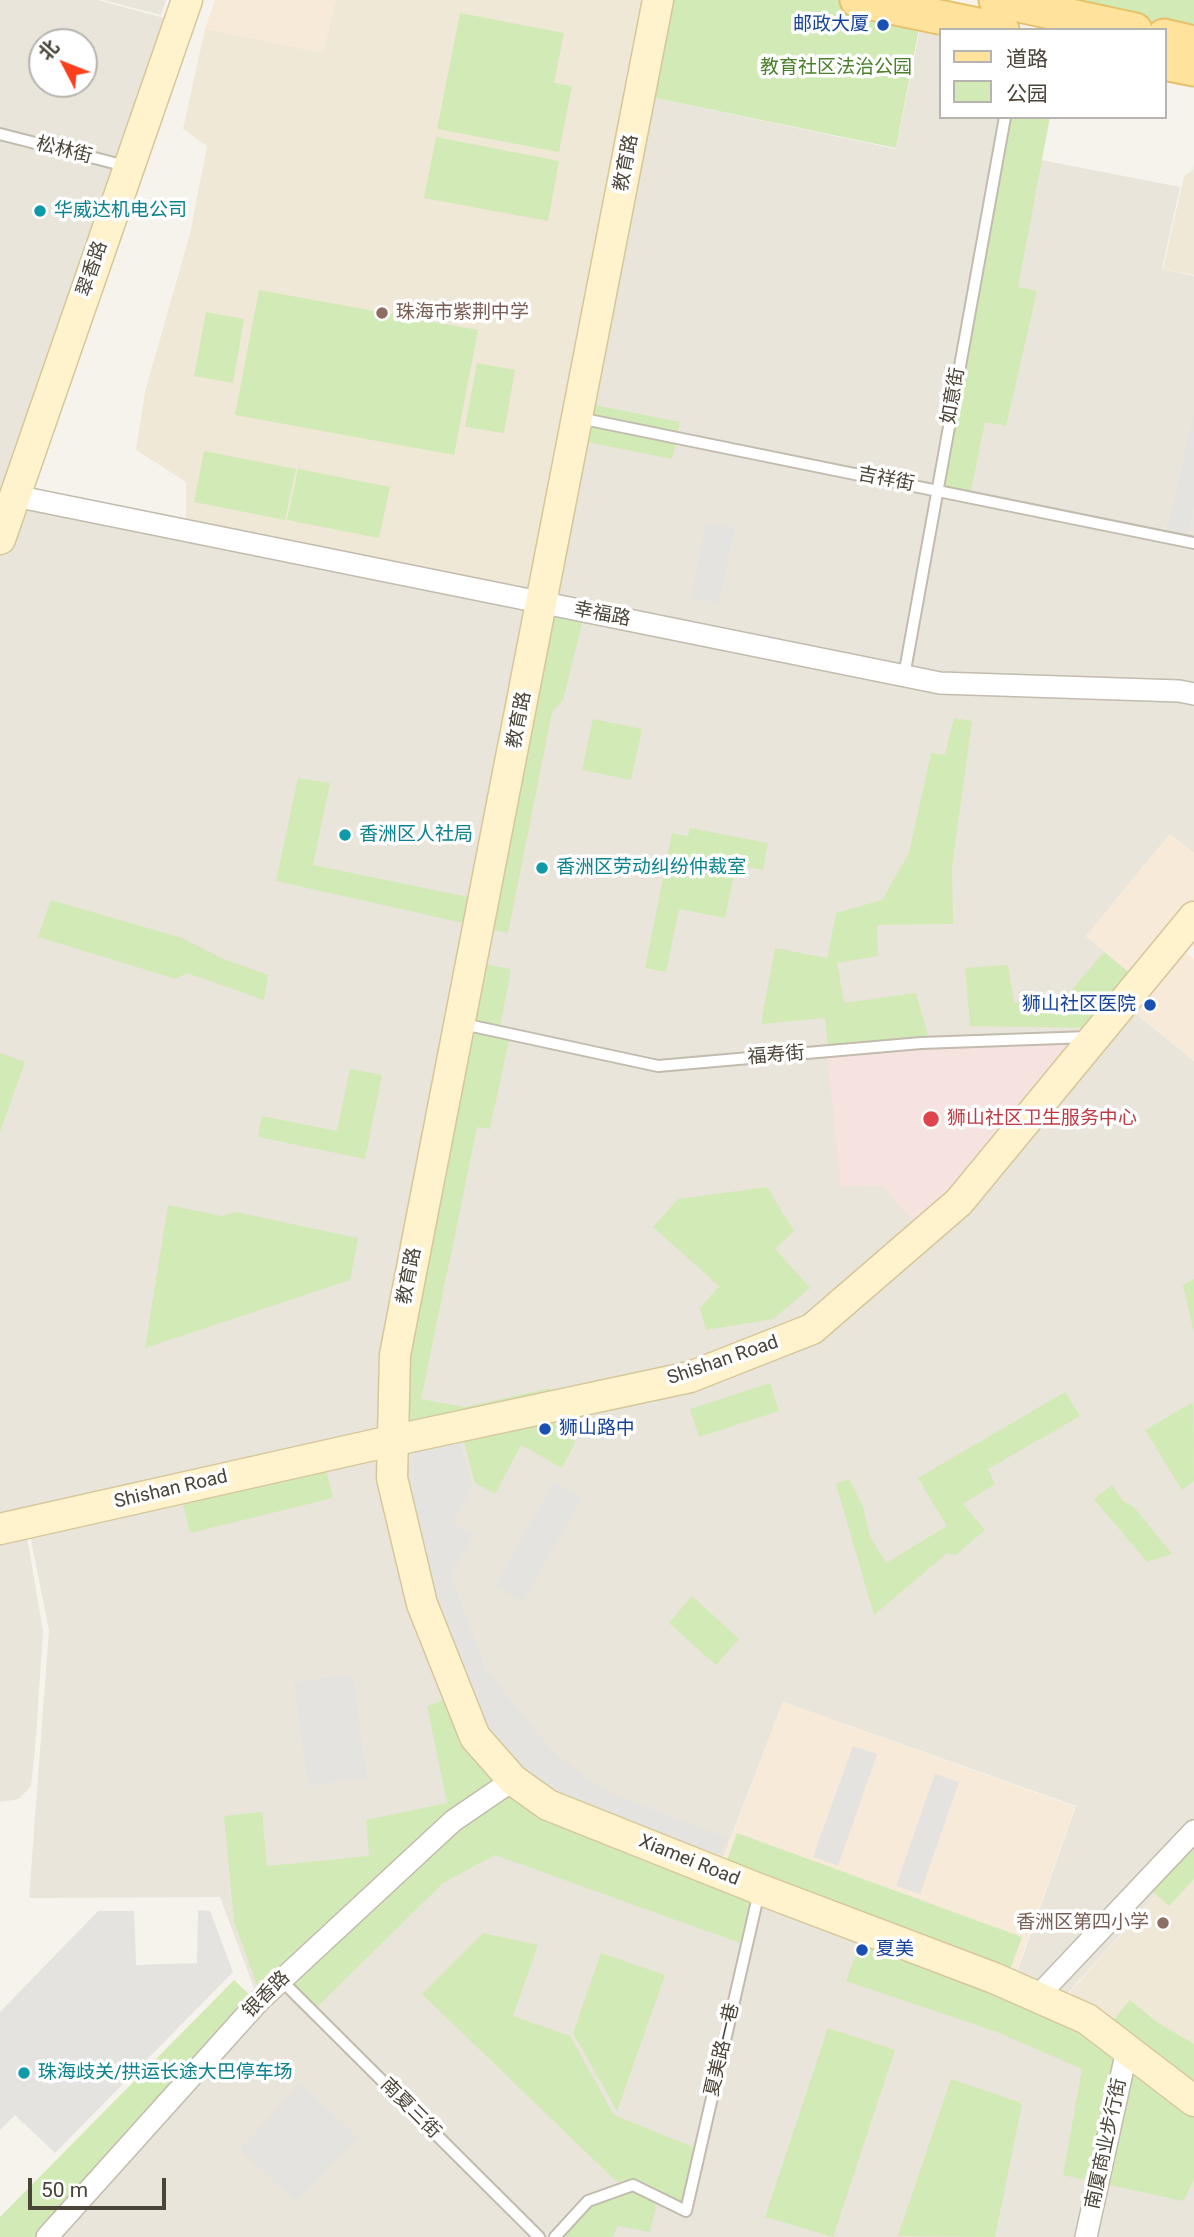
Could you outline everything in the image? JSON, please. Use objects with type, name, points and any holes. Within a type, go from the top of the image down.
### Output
[{"type":"main road","points":[[858,0],[992,28]]},
{"type":"main road","points":[[996,0],[1062,7],[1129,28]]},
{"type":"main road","points":[[1166,36],[1194,43]]},
{"type":"main road","points":[[1166,63],[1194,69]]},
{"type":"street","name":"翠香路","points":[[0,539],[9,499],[187,0]]},
{"type":"street","name":"教育路","points":[[391,1441],[395,1354],[658,0]]},
{"type":"street","name":"幸福路","points":[[9,499],[940,683],[1179,691],[1194,694]]},
{"type":"street","name":"Shishan Road","points":[[0,1529],[690,1377],[812,1329],[959,1202],[1194,917]]},
{"type":"street","name":"Xiamei Road","points":[[391,1441],[392,1478],[422,1604],[475,1737],[513,1780],[548,1805],[994,1978],[1087,2019],[1194,2101]]},
{"type":"street","name":"银香路","points":[[47,2237],[259,2001],[453,1821],[513,1780]]},
{"type":"street","points":[[1037,1997],[1194,1831]]},
{"type":"street","name":"南厦商业步行街","points":[[1086,2237],[1127,2050]]},
{"type":"lane","name":"如意街","points":[[904,676],[1004,119]]},
{"type":"lane","name":"松林街","points":[[0,134],[129,167]]},
{"type":"lane","name":"吉祥街","points":[[578,417],[1194,543]]},
{"type":"lane","name":"福寿街","points":[[460,1023],[658,1066],[921,1043],[1097,1037]]},
{"type":"lane","name":"夏美路一巷","points":[[555,2237],[587,2201],[633,2185],[687,2211],[759,1889]]},
{"type":"lane","name":"南夏三街","points":[[281,1980],[539,2237]]},
{"type":"shaded area","points":[[0,0],[97,0],[168,19],[0,496]]},
{"type":"shaded area","points":[[103,0],[166,0],[161,15]]},
{"type":"shaded area","points":[[215,0],[336,0],[323,53],[205,29]]},
{"type":"shaded area","name":"珠海市紫荆中学","points":[[336,0],[655,0],[541,601],[186,528],[186,482],[136,450],[145,392],[190,234],[207,146],[183,129],[205,29],[323,53]]},
{"type":"shaded area","points":[[922,18],[939,29],[939,119],[1003,119],[903,674],[544,602],[641,95],[896,149]]},
{"type":"shaded area","points":[[1000,152],[1180,187],[1162,269],[1194,276],[1194,541],[1163,535],[1165,522],[1162,534],[939,490]]},
{"type":"shaded area","points":[[1194,164],[1194,275],[1163,269],[1184,176],[1193,170]]},
{"type":"shaded area","points":[[1194,412],[1194,505],[1187,536],[1167,532]]},
{"type":"shaded area","points":[[938,492],[1194,544],[1194,692],[905,675]]},
{"type":"shaded area","points":[[18,500],[939,684],[1194,695],[1194,853],[1170,834],[1086,936],[1141,982],[1124,1004],[1194,1061],[1194,1853],[1058,2004],[1013,1984],[1076,1806],[783,1702],[718,1871],[514,1779],[392,1440],[0,1528],[0,551]]},
{"type":"shaded area","points":[[706,522],[735,528],[719,603],[691,598]]},
{"type":"shaded area","points":[[1170,834],[1194,853],[1194,916],[1174,942],[1194,959],[1194,1061],[1124,1003],[1141,982],[1086,936]]},
{"type":"shaded area","name":"狮山社区卫生服务中心","points":[[1097,1037],[923,1233],[883,1186],[841,1187],[827,1052]]},
{"type":"shaded area","points":[[457,1430],[472,1487],[453,1523],[473,1535],[451,1576],[486,1670],[557,1755],[584,1776],[615,1795],[727,1838],[716,1867],[549,1802],[478,1736],[425,1605],[393,1444]]},
{"type":"shaded area","points":[[391,1442],[511,1780],[258,1999],[220,1897],[29,1898],[49,1630],[28,1525]]},
{"type":"shaded area","points":[[554,1482],[582,1497],[523,1602],[495,1586]]},
{"type":"shaded area","points":[[25,1525],[43,1631],[35,1749],[31,1786],[19,1799],[0,1802],[0,1531]]},
{"type":"shaded area","points":[[353,1674],[367,1778],[308,1786],[294,1682]]},
{"type":"shaded area","points":[[783,1702],[1075,1807],[1012,1984],[719,1871]]},
{"type":"shaded area","points":[[853,1746],[877,1754],[838,1866],[813,1857]]},
{"type":"shaded area","points":[[935,1774],[959,1782],[920,1894],[896,1886]]},
{"type":"shaded area","points":[[453,1822],[758,1889],[686,2210],[633,2184],[587,2200],[553,2237],[541,2237],[283,1981]]},
{"type":"shaded area","name":"香洲区第四小学","points":[[1194,1853],[1194,2099],[1089,2018],[1070,1992]]},
{"type":"shaded area","points":[[760,1890],[994,1979],[1194,2176],[1194,2237],[556,2237],[588,2202],[633,2187],[686,2212]]},
{"type":"shaded area","points":[[198,1910],[210,1911],[233,1972],[55,2153],[15,2115],[0,2130],[0,2012],[98,1911],[134,1911],[136,1965],[197,1963]]},
{"type":"shaded area","points":[[281,1982],[538,2237],[50,2237]]},
{"type":"shaded area","points":[[301,2084],[357,2137],[296,2202],[240,2149]]},
{"type":"green space","name":"教育社区法治公园","points":[[660,0],[838,0],[921,18],[896,148],[641,95]]},
{"type":"green space","points":[[1069,0],[1194,0],[1194,36],[1166,28],[1068,9]]},
{"type":"green space","points":[[460,13],[564,33],[554,83],[572,86],[559,152],[437,129]]},
{"type":"green space","points":[[1009,119],[1050,119],[1018,287],[1037,291],[1006,426],[985,422],[971,491],[943,486]]},
{"type":"green space","points":[[436,137],[559,161],[548,221],[424,198]]},
{"type":"green space","points":[[259,290],[478,330],[454,455],[235,415]]},
{"type":"green space","points":[[206,312],[244,319],[233,383],[194,376]]},
{"type":"green space","points":[[477,363],[515,370],[504,433],[465,427]]},
{"type":"green space","points":[[590,404],[680,422],[672,459],[582,441]]},
{"type":"green space","points":[[204,451],[296,469],[285,520],[194,502]]},
{"type":"green space","points":[[298,469],[390,487],[379,538],[287,520]]},
{"type":"green space","points":[[547,611],[583,619],[563,700],[552,712],[508,933],[484,928]]},
{"type":"green space","points":[[954,718],[972,721],[952,867],[953,924],[877,925],[878,956],[837,963],[844,1003],[916,993],[929,1039],[828,1047],[825,1018],[761,1024],[775,948],[827,958],[836,913],[882,900],[909,853],[931,753],[945,755]]},
{"type":"green space","points":[[593,719],[642,729],[631,780],[582,770]]},
{"type":"green space","points":[[298,778],[330,783],[313,865],[478,899],[472,925],[276,881]]},
{"type":"green space","points":[[690,828],[768,843],[763,870],[736,865],[725,918],[679,909],[666,972],[645,968],[672,833],[688,836]]},
{"type":"green space","points":[[51,900],[182,938],[221,958],[268,975],[264,1000],[187,973],[176,979],[38,937]]},
{"type":"green space","points":[[1104,952],[1137,979],[1098,1028],[970,1026],[965,968],[1008,965],[1014,1003],[1063,1000]]},
{"type":"green space","points":[[478,963],[511,969],[500,1026],[466,1020]]},
{"type":"green space","points":[[463,1029],[509,1039],[490,1129],[477,1127],[421,1399],[465,1407],[550,1388],[553,1401],[395,1436]]},
{"type":"green space","points":[[0,1053],[25,1062],[0,1132]]},
{"type":"green space","points":[[350,1069],[382,1075],[365,1159],[258,1137],[262,1116],[337,1131]]},
{"type":"green space","points":[[767,1187],[794,1231],[775,1249],[810,1288],[773,1319],[706,1330],[700,1308],[719,1286],[653,1227],[678,1199]]},
{"type":"green space","points":[[168,1205],[222,1216],[236,1212],[358,1238],[350,1280],[145,1348]]},
{"type":"green space","points":[[1194,1279],[1194,1333],[1183,1285]]},
{"type":"green space","points":[[770,1383],[779,1411],[699,1437],[690,1409]]},
{"type":"green space","points":[[1065,1392],[1080,1416],[988,1469],[995,1484],[963,1504],[985,1530],[956,1555],[947,1553],[874,1615],[836,1484],[849,1479],[863,1507],[870,1537],[886,1563],[947,1526],[918,1478]]},
{"type":"green space","points":[[1193,1402],[1194,1481],[1182,1490],[1145,1430]]},
{"type":"green space","points":[[567,1408],[575,1443],[562,1468],[521,1445],[495,1494],[475,1483],[461,1431]]},
{"type":"green space","points":[[324,1462],[333,1498],[190,1533],[181,1497]]},
{"type":"green space","points":[[1112,1485],[1123,1501],[1133,1506],[1172,1554],[1147,1562],[1094,1499]]},
{"type":"green space","points":[[692,1596],[739,1639],[716,1665],[669,1623]]},
{"type":"green space","points":[[454,1696],[506,1779],[260,1993],[234,1921],[224,1816],[262,1812],[267,1866],[369,1856],[366,1820],[447,1803],[427,1706]]},
{"type":"green space","points":[[514,1785],[753,1890],[740,1943],[495,1855],[443,1883],[316,2008],[287,1981],[453,1826]]},
{"type":"green space","points":[[737,1833],[1022,1937],[1008,1975],[723,1871]]},
{"type":"green space","points":[[1194,1838],[1194,1879],[1169,1906],[1149,1888]]},
{"type":"green space","points":[[483,1933],[538,1945],[513,2016],[570,2036],[614,2115],[695,2148],[683,2204],[634,2179],[617,2182],[422,1994]]},
{"type":"green space","points":[[864,1934],[1082,2026],[1194,2115],[1194,2180],[1183,2201],[1063,2175],[1082,2069],[997,2032],[846,1981]]},
{"type":"green space","points":[[601,1953],[665,1975],[617,2111],[573,2033]]},
{"type":"green space","points":[[234,1980],[255,2000],[40,2237],[0,2237],[0,2217]]},
{"type":"green space","points":[[1130,2000],[1155,2021],[1194,2044],[1194,2095],[1108,2027]]},
{"type":"green space","points":[[828,2028],[895,2050],[833,2237],[765,2217]]},
{"type":"green space","points":[[951,2079],[1022,2103],[995,2237],[898,2236]]},
{"type":"green space","points":[[631,2191],[657,2202],[650,2232],[618,2226],[612,2237],[563,2237],[591,2206]]},
{"type":"place","name":"邮政大厦","points":[[883,25]]},
{"type":"place","name":"华威达机电公司","points":[[40,211]]},
{"type":"place","name":"珠海市紫荆中学","points":[[382,313]]},
{"type":"place","name":"香洲区人社局","points":[[345,835]]},
{"type":"place","name":"香洲区劳动纠纷仲裁室","points":[[542,868]]},
{"type":"place","name":"狮山社区医院","points":[[1150,1005]]},
{"type":"place","name":"狮山社区卫生服务中心","points":[[931,1119]]},
{"type":"place","name":"狮山路中","points":[[545,1429]]},
{"type":"place","name":"香洲区第四小学","points":[[1163,1923]]},
{"type":"place","name":"夏美","points":[[862,1950]]},
{"type":"place","name":"珠海歧关/拱运长途大巴停车场","points":[[24,2073]]}]
